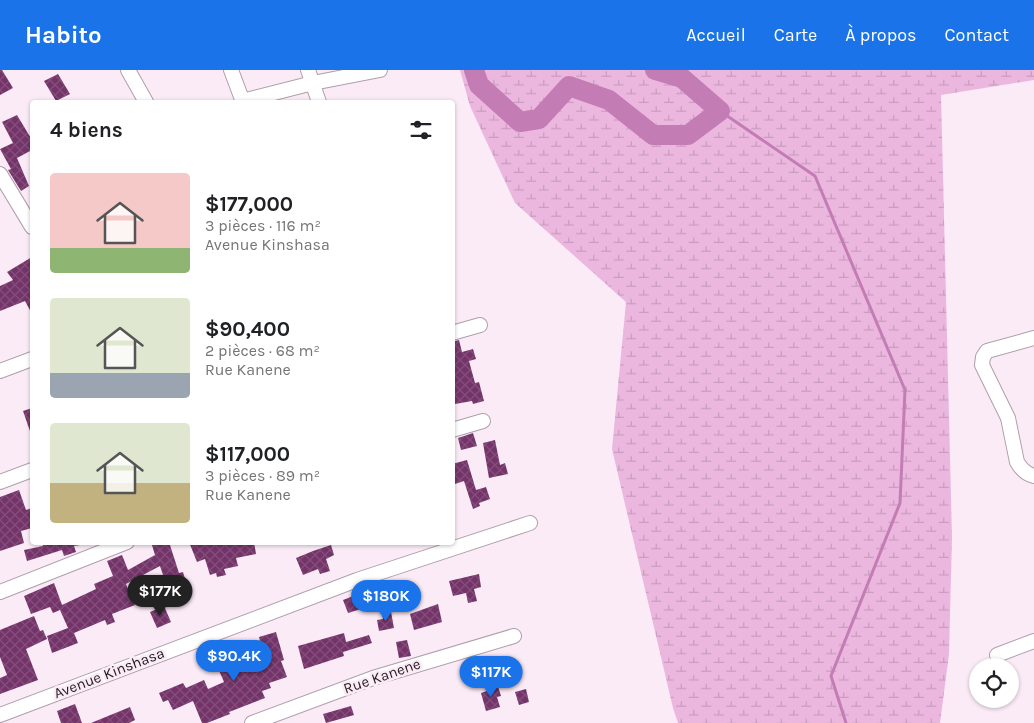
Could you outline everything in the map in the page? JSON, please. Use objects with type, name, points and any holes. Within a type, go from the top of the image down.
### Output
[{"type":"street","points":[[128,70],[145,100]]},
{"type":"street","points":[[231,70],[241,100]]},
{"type":"street","points":[[247,100],[310,77],[380,70]]},
{"type":"street","points":[[310,77],[318,100]]},
{"type":"street","points":[[0,174],[30,224]]},
{"type":"street","points":[[455,331],[480,325]]},
{"type":"street","points":[[1034,338],[987,351],[983,357],[982,365],[1008,418],[1017,462],[1029,475],[1034,476]]},
{"type":"street","points":[[0,371],[30,360]]},
{"type":"street","points":[[455,429],[483,421]]},
{"type":"street","points":[[0,482],[30,471]]},
{"type":"street","name":"Avenue Kinshasa","points":[[0,715],[357,580],[530,523]]},
{"type":"street","points":[[0,592],[119,545]]},
{"type":"street","name":"Rue Kanene","points":[[252,723],[373,678],[514,636]]},
{"type":"street","points":[[997,655],[1034,641]]},
{"type":"green space","points":[[460,70],[1034,70],[1034,80],[941,95],[952,538],[949,654],[940,723],[678,723],[612,449],[626,302],[515,203],[470,106]]},
{"type":"building","points":[[0,70],[2,70],[13,88],[0,95]]},
{"type":"building","points":[[58,74],[70,94],[55,100],[44,81]]},
{"type":"building","points":[[17,115],[30,137],[30,151],[17,158],[29,186],[21,191],[8,170],[11,169],[0,149],[13,143],[2,122]]},
{"type":"building","points":[[30,258],[30,310],[25,301],[0,311],[0,286],[13,280],[7,272]]},
{"type":"building","points":[[459,340],[462,352],[473,349],[476,359],[469,361],[475,383],[479,382],[484,401],[473,404],[472,401],[455,404],[455,341]]},
{"type":"building","points":[[30,409],[30,431],[23,411]]},
{"type":"building","points":[[473,433],[477,446],[461,450],[458,438]]},
{"type":"building","points":[[495,440],[500,465],[505,463],[508,474],[489,478],[483,443]]},
{"type":"building","points":[[467,460],[476,490],[486,487],[490,499],[479,503],[480,506],[473,509],[464,481],[455,484],[455,463]]},
{"type":"building","points":[[19,490],[26,510],[30,509],[30,529],[21,531],[24,543],[0,551],[0,497]]},
{"type":"building","points":[[80,545],[74,546],[76,552],[64,556],[62,550],[27,561],[24,550],[43,546]]},
{"type":"building","points":[[152,545],[170,545],[179,573],[183,572],[186,582],[167,587],[160,566],[126,584],[135,605],[112,614],[115,622],[107,625],[105,620],[74,633],[78,643],[52,653],[47,636],[68,628],[60,610],[53,613],[50,607],[31,614],[24,596],[54,583],[62,605],[96,589],[94,584],[113,576],[107,561],[122,555],[128,570],[155,555]]},
{"type":"building","points":[[190,545],[254,545],[256,554],[236,558],[238,566],[224,569],[226,575],[217,577],[216,573],[210,575],[205,559],[197,562]]},
{"type":"building","points":[[331,545],[334,555],[326,559],[330,571],[320,574],[318,569],[303,575],[296,558]]},
{"type":"building","points":[[479,574],[481,587],[474,589],[477,601],[468,603],[466,593],[453,596],[449,581]]},
{"type":"building","points":[[356,595],[361,609],[348,613],[343,600]]},
{"type":"building","points":[[438,604],[442,622],[414,630],[410,614]]},
{"type":"building","points":[[164,606],[171,622],[157,628],[150,612]]},
{"type":"building","points":[[391,612],[394,628],[379,631],[377,620],[383,619],[382,614]]},
{"type":"building","points":[[34,616],[40,631],[43,630],[47,639],[26,649],[38,680],[0,694],[0,678],[7,675],[0,657],[0,630]]},
{"type":"building","points":[[276,632],[284,660],[281,661],[287,677],[269,683],[271,688],[262,691],[265,698],[207,723],[202,723],[193,701],[173,710],[168,700],[163,702],[159,693],[183,683],[186,688],[204,680],[208,689],[224,682],[218,668],[244,658],[241,646],[260,641],[259,637]]},
{"type":"building","points":[[344,633],[346,642],[369,635],[372,643],[343,652],[344,656],[304,669],[298,646]]},
{"type":"building","points":[[407,640],[411,656],[399,658],[396,642]]},
{"type":"building","points":[[498,686],[501,696],[497,697],[500,707],[486,711],[481,693],[487,691],[486,689]]},
{"type":"building","points":[[526,689],[529,702],[519,705],[515,692]]},
{"type":"building","points":[[75,704],[82,723],[61,723],[57,711]]},
{"type":"building","points":[[351,706],[354,715],[326,723],[323,714]]},
{"type":"building","points":[[130,707],[135,720],[129,723],[91,723]]},
{"type":"waterway","points":[[474,70],[479,85],[520,122],[539,119],[569,86],[609,100],[653,135],[688,135],[720,111],[682,78],[655,70]]},
{"type":"waterway","points":[[720,111],[815,176],[905,390],[900,503],[831,676],[846,723]]}]
